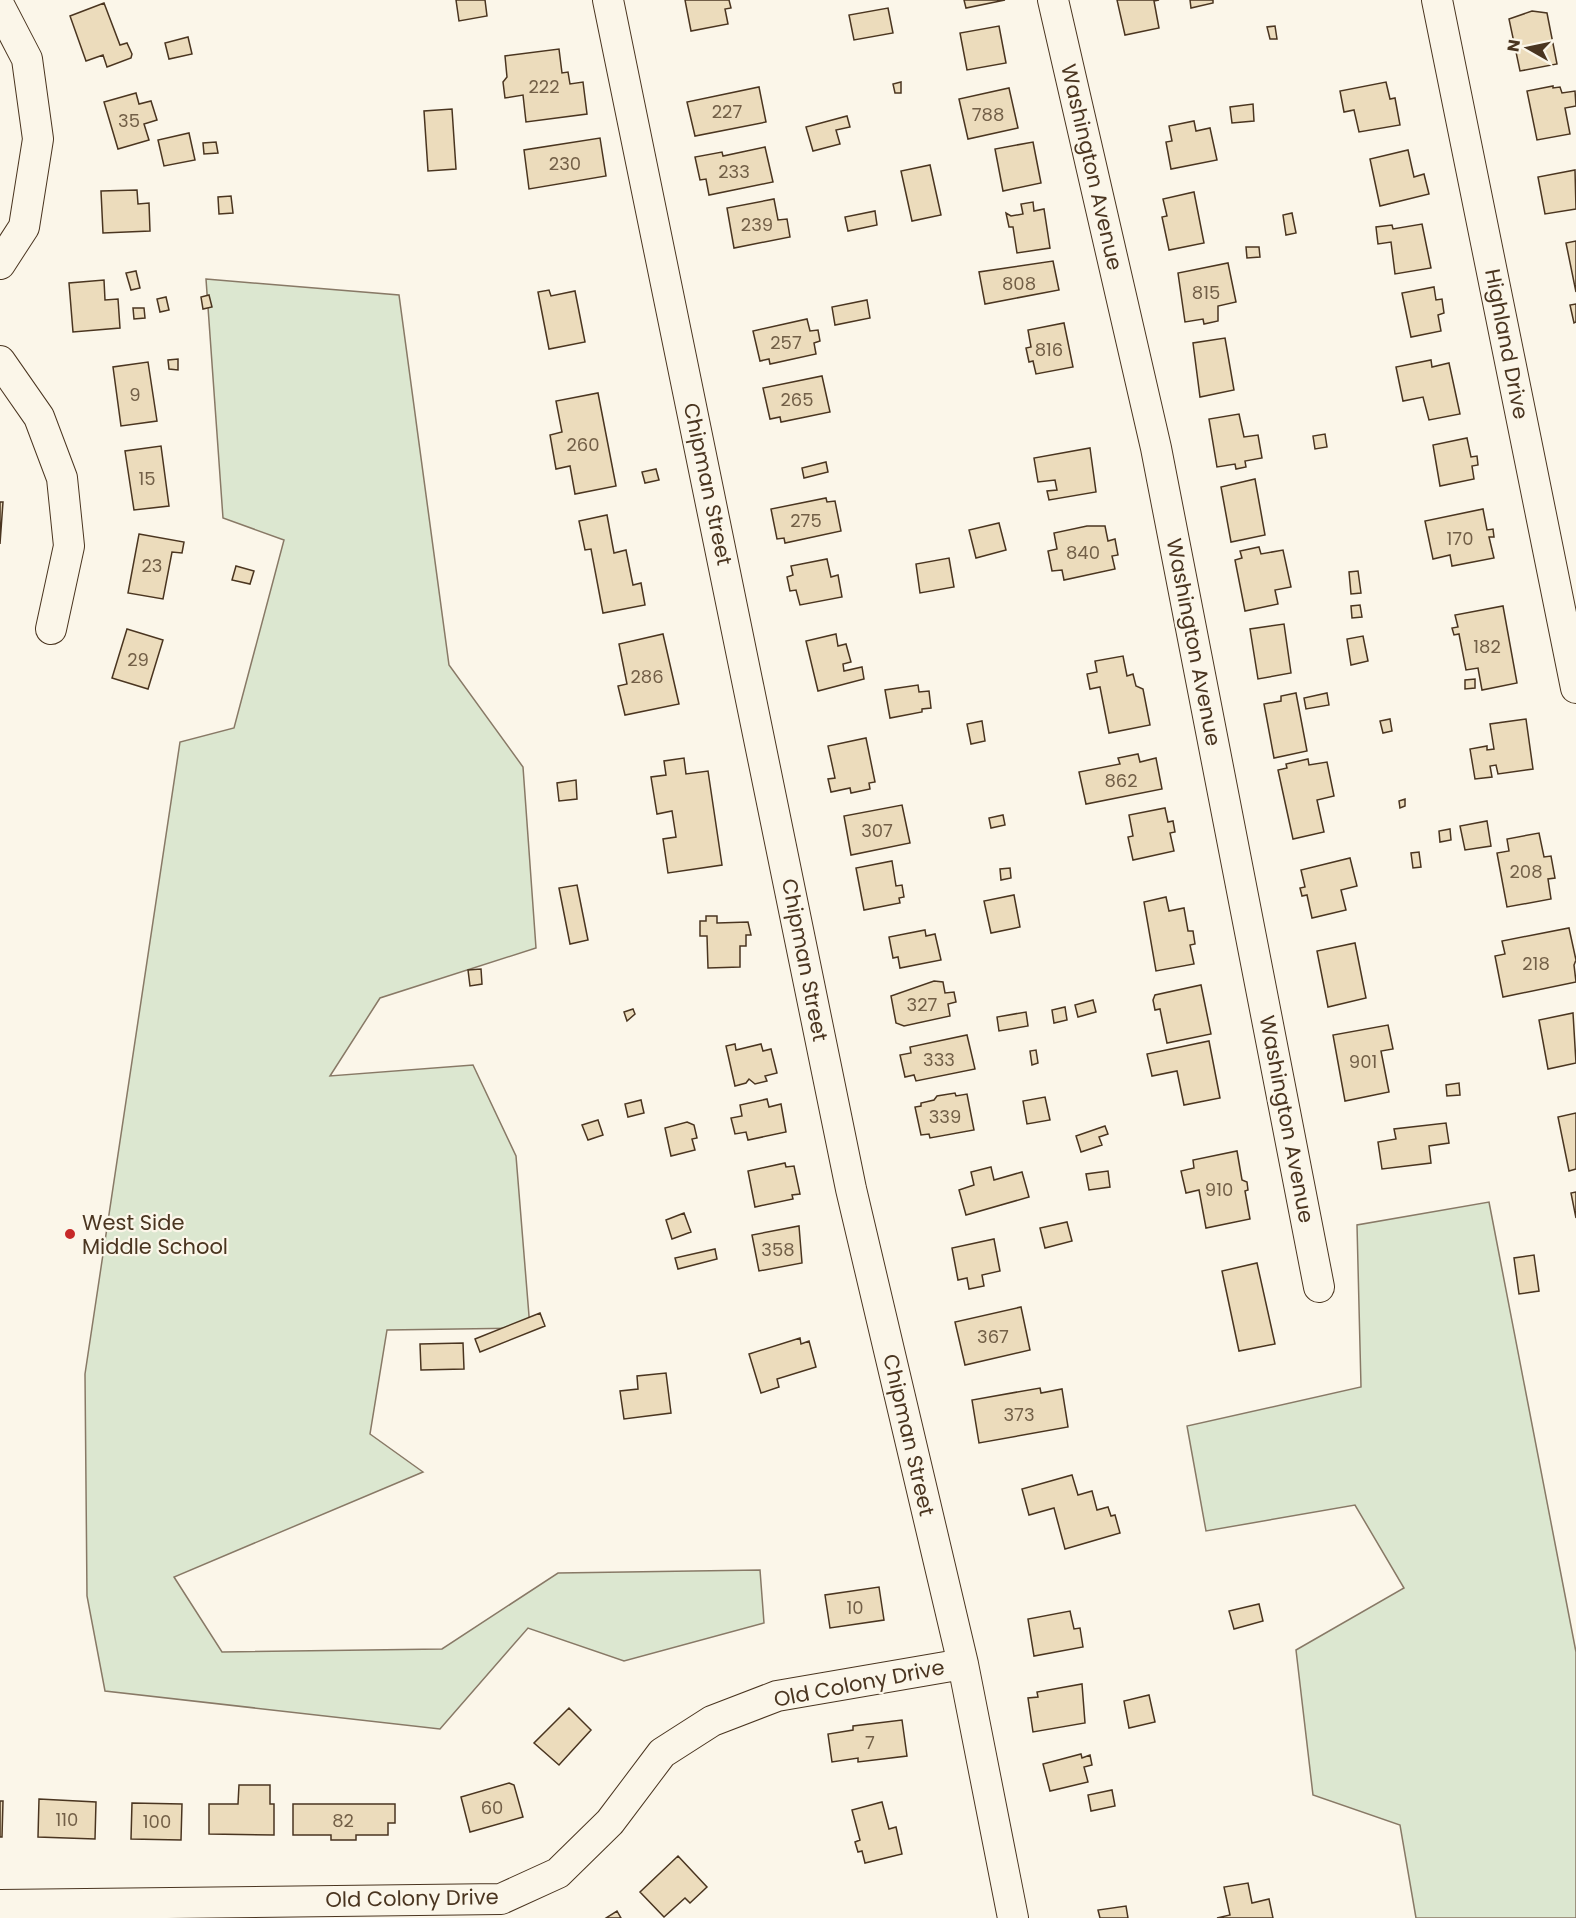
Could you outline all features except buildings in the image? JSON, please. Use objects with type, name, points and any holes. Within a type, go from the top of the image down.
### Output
[{"type":"street","name":"Chipman Street","points":[[608,0],[851,1189],[963,1664],[1013,1918]]},
{"type":"street","name":"Washington Avenue","points":[[1053,0],[1156,448],[1319,1287]]},
{"type":"street","name":"Highland Drive","points":[[1437,0],[1576,688]]},
{"type":"street","points":[[0,7],[27,59],[38,139],[24,227],[0,264]]},
{"type":"street","points":[[0,362],[39,417],[62,478],[69,546],[51,629]]},
{"type":"street","name":"Old Colony Drive","points":[[0,1905],[237,1909],[501,1899],[558,1873],[610,1822],[662,1753],[712,1721],[777,1696],[963,1664]]},
{"type":"green space","points":[[206,279],[399,295],[449,665],[523,767],[536,948],[380,998],[330,1076],[473,1065],[516,1156],[530,1328],[387,1330],[370,1434],[423,1472],[174,1577],[222,1652],[442,1649],[558,1573],[760,1570],[764,1623],[624,1661],[528,1628],[440,1729],[105,1691],[87,1596],[85,1374],[180,742],[234,728],[284,540],[223,518]]},
{"type":"green space","points":[[1489,1202],[1576,1652],[1576,1918],[1416,1918],[1400,1825],[1313,1795],[1296,1650],[1404,1588],[1355,1505],[1206,1531],[1187,1426],[1361,1387],[1357,1225]]},
{"type":"place","name":"West Side Middle School","points":[[70,1234]]}]
